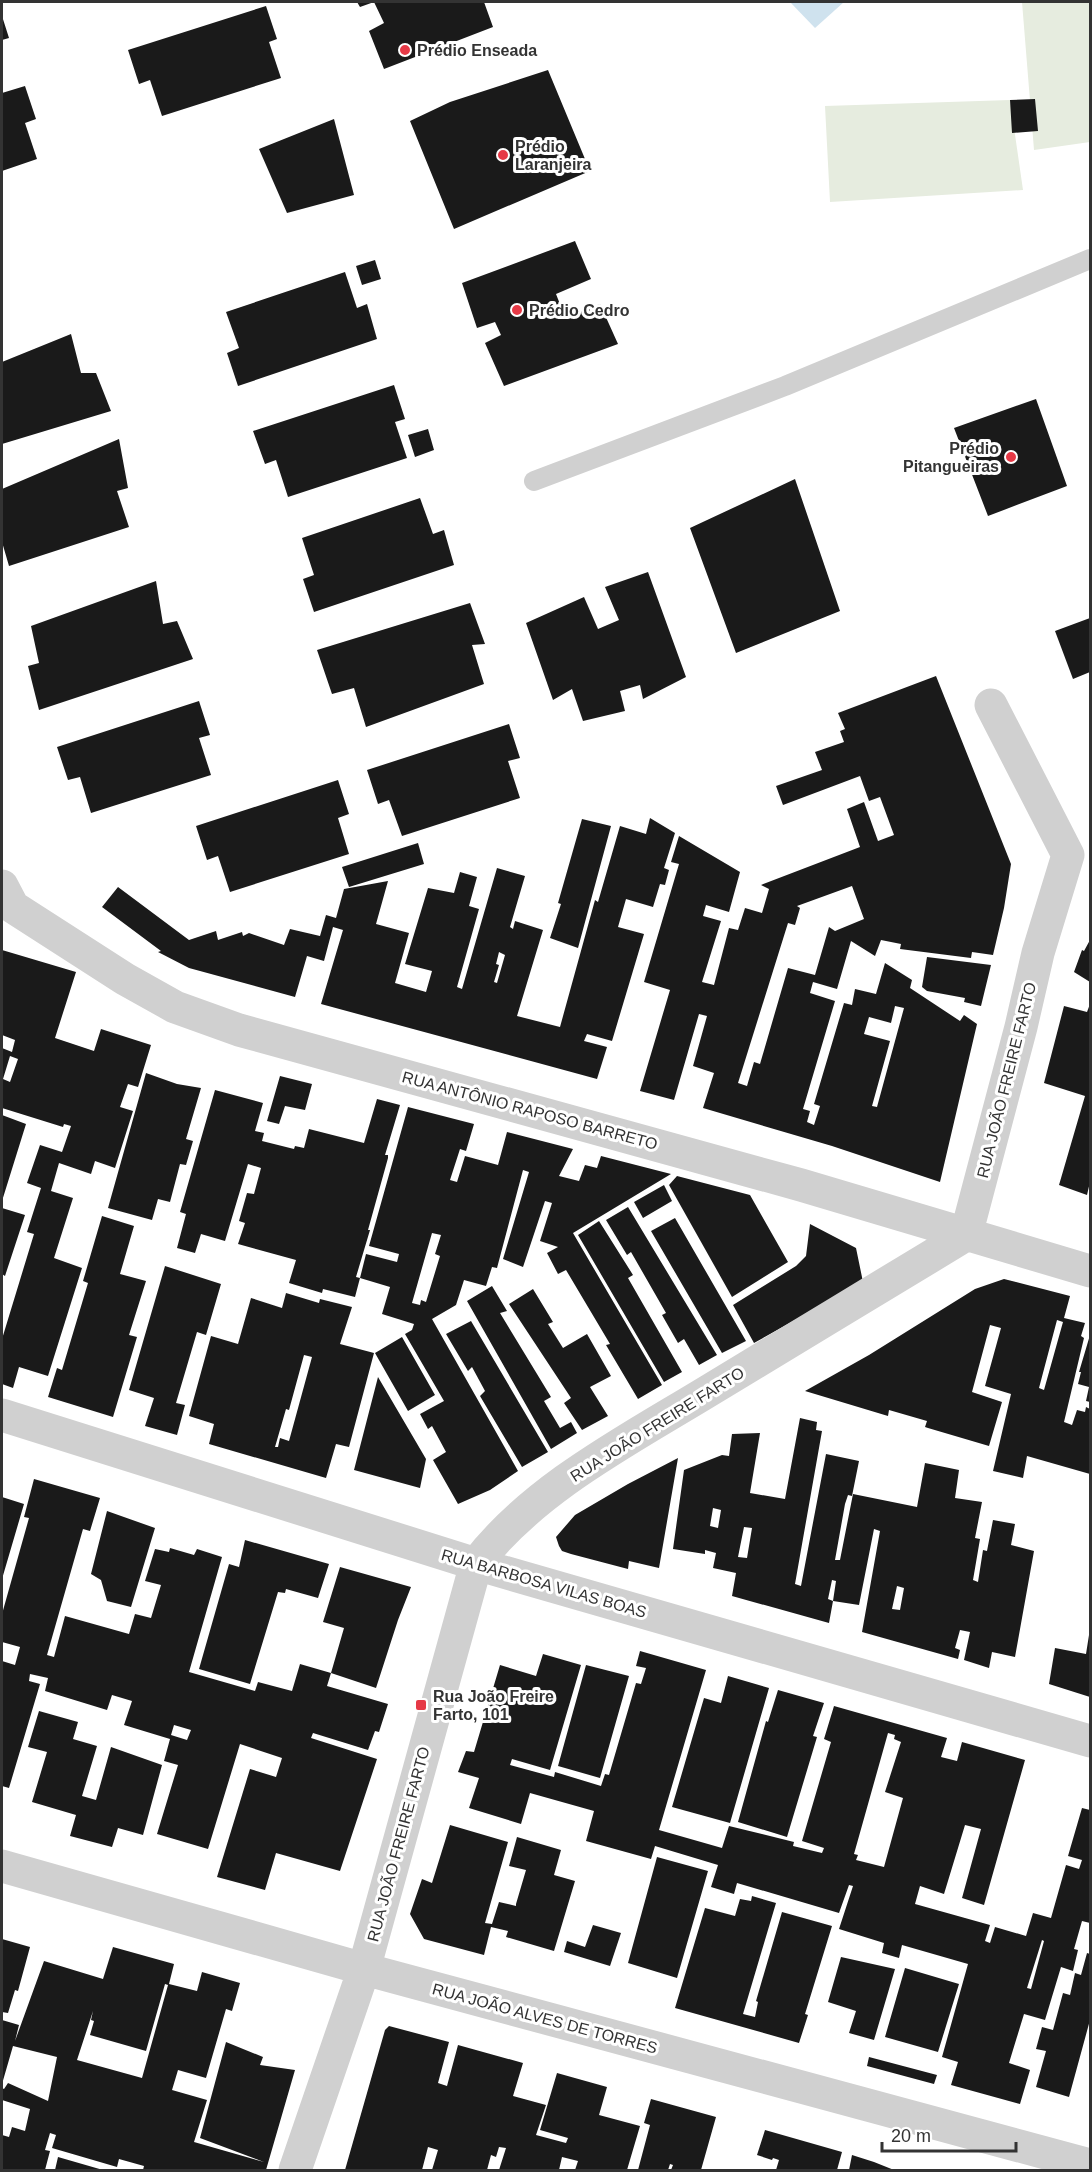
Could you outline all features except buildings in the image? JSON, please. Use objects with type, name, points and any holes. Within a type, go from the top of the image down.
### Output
[{"type":"street","points":[[991,705],[1079,850]]},
{"type":"street","name":"RUA JOÃO FREIRE FARTO","points":[[295,2170],[364,1969],[476,1564],[491,1544],[520,1517],[590,1463],[966,1235],[1021,1027],[1038,953],[1079,850]]},
{"type":"street","name":"RUA ANTÔNIO RAPOSO BARRETO","points":[[5,901],[125,979],[175,1007],[239,1030],[801,1185],[1090,1271]]},
{"type":"street","name":"RUA BARBOSA VILAS BOAS","points":[[2,1415],[476,1564],[1090,1741]]},
{"type":"street","name":"RUA JOÃO ALVES DE TORRES","points":[[2,1866],[364,1969],[1090,2165]]},
{"type":"lane","points":[[534,481],[784,386],[1090,259]]},
{"type":"shaded area","points":[[1022,2],[1090,2],[1090,142],[1034,150]]},
{"type":"shaded area","points":[[1010,100],[1023,190],[830,202],[825,106]]},
{"type":"water","points":[[790,2],[844,2],[815,28]]},
{"type":"place","name":"Prédio Enseada","points":[[405,50]]},
{"type":"place","name":"Prédio Laranjeira","points":[[503,155]]},
{"type":"place","name":"Prédio Cedro","points":[[517,310]]},
{"type":"place","name":"Prédio Pitangueiras","points":[[1011,457]]},
{"type":"place","name":"Rua João Freire Farto, 101","points":[[421,1705]]}]
